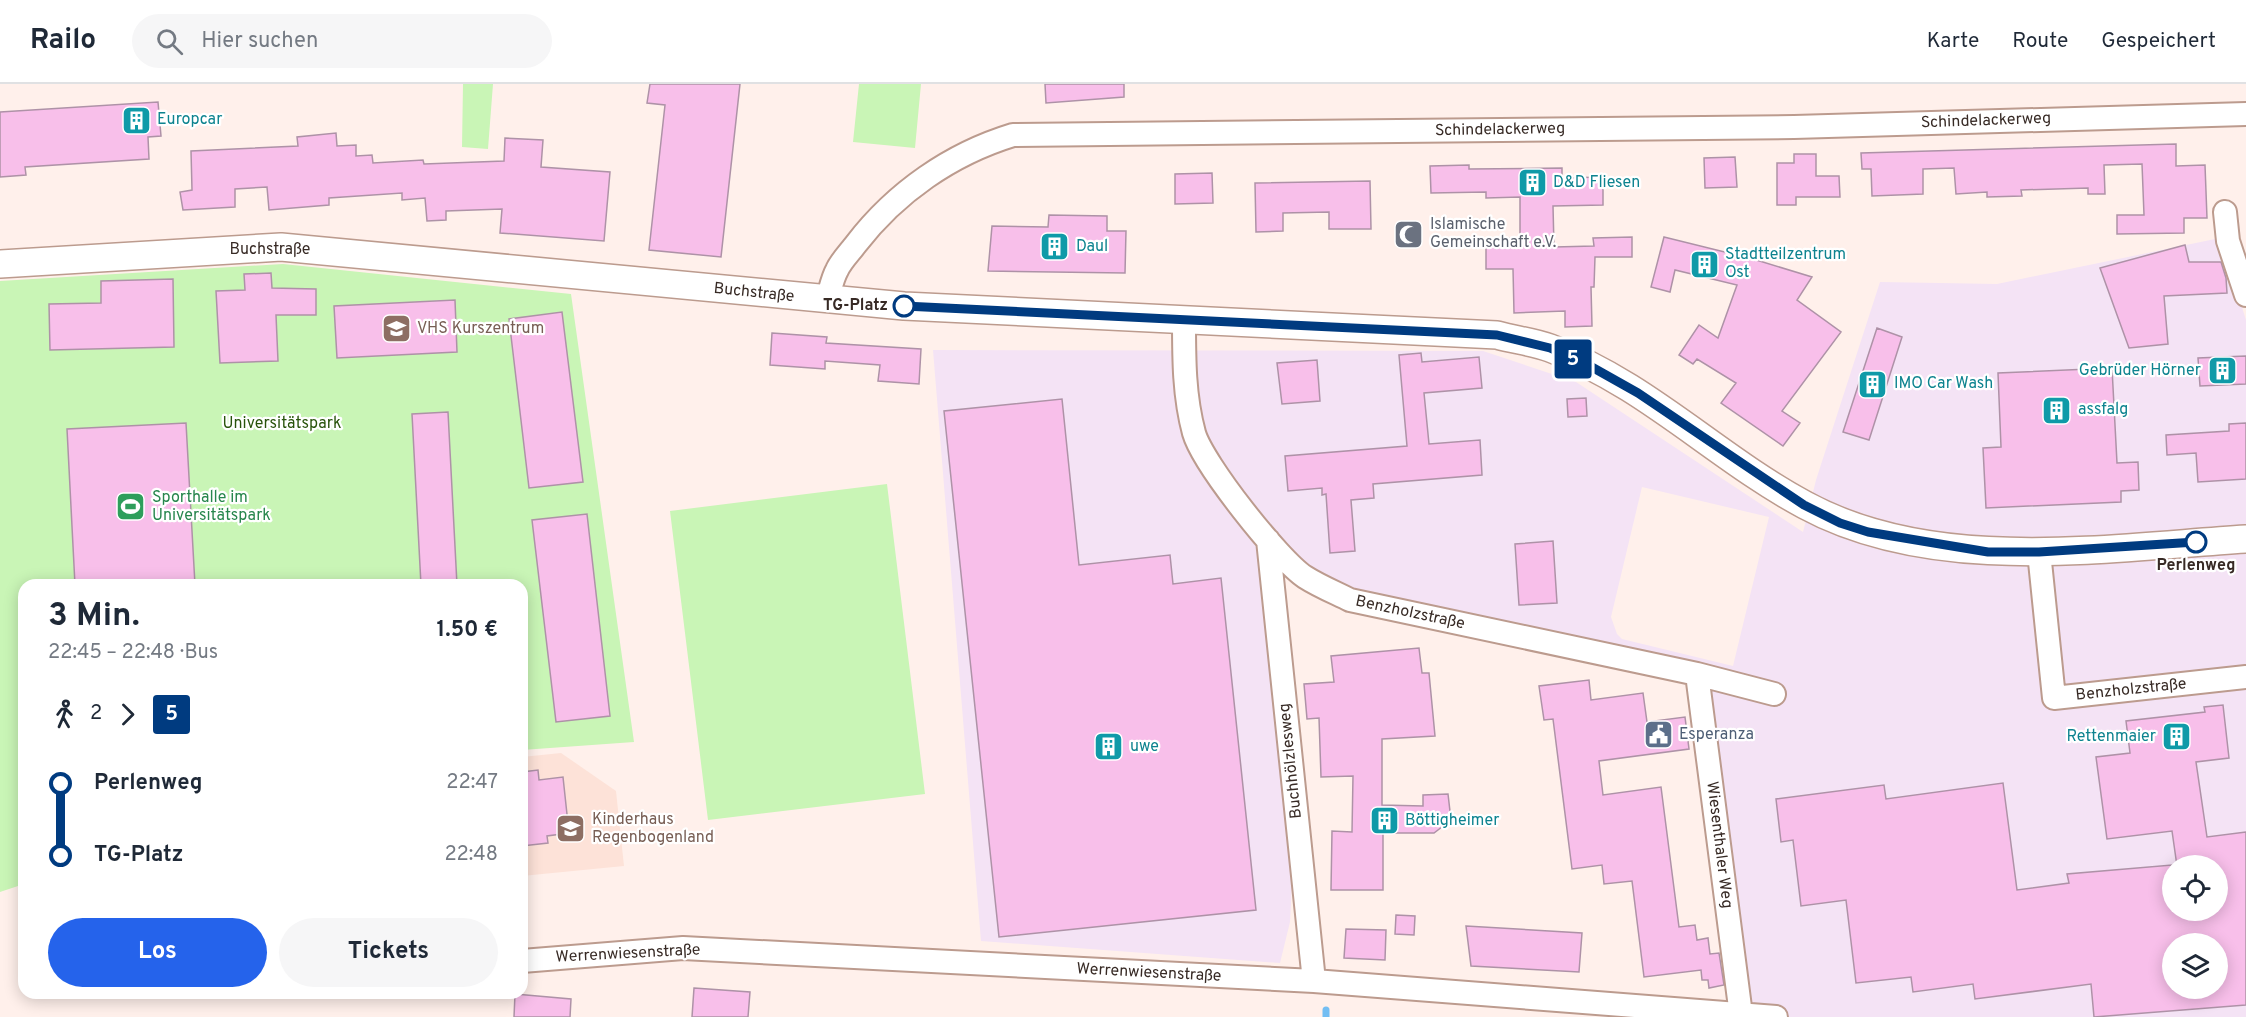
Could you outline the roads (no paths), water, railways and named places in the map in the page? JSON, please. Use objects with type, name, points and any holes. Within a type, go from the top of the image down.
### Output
[{"type":"street","name":"Schindelackerweg","points":[[827,300],[837,269],[866,231],[909,189],[951,160],[986,143],[1013,135],[1794,127],[2246,114]]},
{"type":"street","points":[[2225,212],[2228,241],[2246,295]]},
{"type":"street","name":"Buchstraße","points":[[0,264],[281,247],[929,308],[1497,335],[1550,348],[1590,366],[1638,393],[1780,490],[1840,523],[1890,537],[1988,552],[2039,552],[2246,539]]},
{"type":"street","name":"Benzholzstraße","points":[[1184,320],[1185,392],[1195,437],[1227,489],[1269,540],[1304,576],[1350,600],[1697,674],[1774,694]]},
{"type":"street","name":"Buchhölzlesweg","points":[[1269,540],[1314,981]]},
{"type":"street","name":"Benzholzstraße","points":[[2039,552],[2054,698],[2246,677]]},
{"type":"street","name":"Wiesenthaler Weg","points":[[1697,674],[1741,1015]]},
{"type":"street","name":"Werrenwiesenstraße","points":[[528,961],[683,948],[1314,981],[1776,1017]]},
{"type":"waterway","points":[[1326,1010],[1326,1017]]},
{"type":"place","name":"Europcar","points":[[136,120]]},
{"type":"place","name":"D&D Fliesen","points":[[1532,183]]},
{"type":"place","name":"Islamische Gemeinschaft e.V.","points":[[1409,234]]},
{"type":"place","name":"Daul","points":[[1055,247]]},
{"type":"place","name":"Stadtteilzentrum Ost","points":[[1704,264]]},
{"type":"place","name":"TG-Platz","points":[[904,306]]},
{"type":"place","name":"VHS Kurszentrum","points":[[396,329]]},
{"type":"place","name":"Gebrüder Hörner","points":[[2222,371]]},
{"type":"place","name":"IMO Car Wash","points":[[1873,384]]},
{"type":"place","name":"assfalg","points":[[2057,410]]},
{"type":"place","name":"Sporthalle im Universitätspark","points":[[131,507]]},
{"type":"place","name":"Perlenweg","points":[[2196,542]]},
{"type":"place","name":"Esperanza","points":[[1658,735]]},
{"type":"place","name":"Rettenmaier","points":[[2177,737]]},
{"type":"place","name":"uwe","points":[[1109,747]]},
{"type":"place","name":"Böttigheimer","points":[[1384,821]]},
{"type":"place","name":"Kinderhaus Regenbogenland","points":[[571,829]]},
{"type":"park label","name":"Universitätspark","points":[[282,424]]}]
